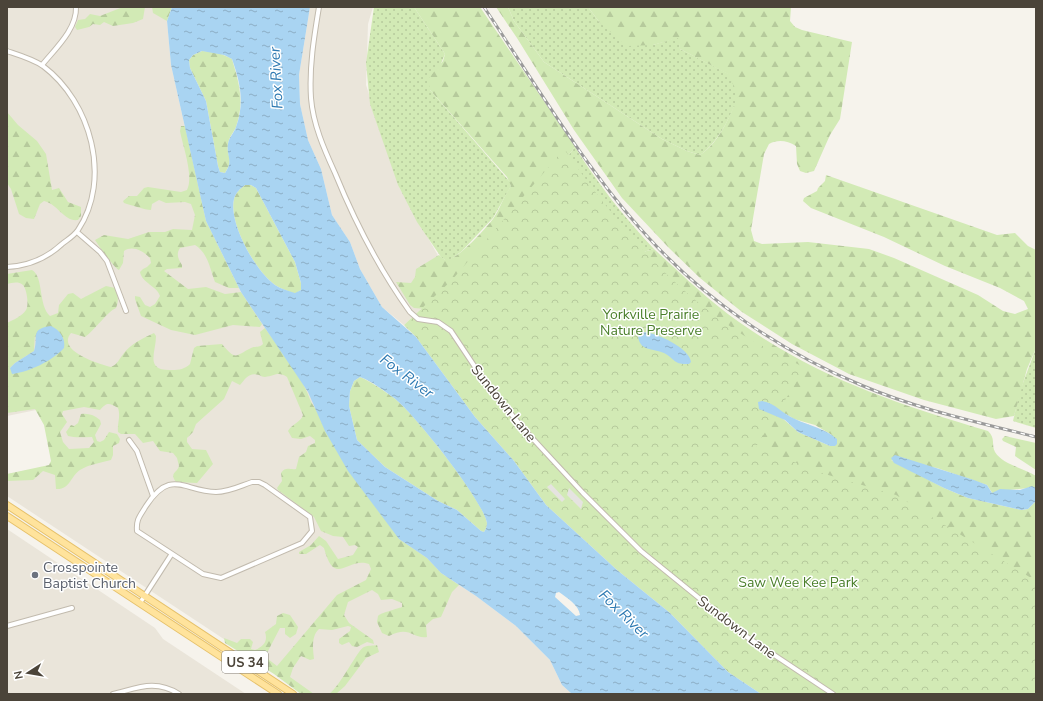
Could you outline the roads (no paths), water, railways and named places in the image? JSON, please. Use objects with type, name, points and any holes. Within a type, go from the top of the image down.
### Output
[{"type":"main road","name":"US 34","points":[[7,505],[293,694]]},
{"type":"main road","name":"US 34","points":[[7,516],[278,694]]},
{"type":"street","points":[[42,66],[70,28],[76,15],[76,7]]},
{"type":"street","name":"Sundown Lane","points":[[320,7],[312,51],[310,79],[311,100],[323,146],[358,227],[389,281],[410,312],[418,319],[438,322],[451,331],[487,385],[522,427],[573,483],[641,551],[747,637],[833,694]]},
{"type":"street","points":[[7,51],[42,66],[63,85],[82,116],[93,153],[95,177],[92,198],[86,217],[77,232],[58,248],[42,258],[21,266],[7,267]]},
{"type":"street","points":[[77,232],[107,261],[126,311]]},
{"type":"street","points":[[129,440],[138,451],[153,496]]},
{"type":"street","points":[[259,482],[265,484],[303,511],[310,517],[312,525],[312,531],[302,543],[221,578],[203,574],[171,555],[137,531],[136,522],[153,496],[166,485],[178,483],[215,492],[228,491],[247,484],[259,482]]},
{"type":"street","points":[[140,603],[171,555]]},
{"type":"street","points":[[7,626],[72,608]]},
{"type":"street","points":[[113,694],[154,684],[162,685],[179,694]]},
{"type":"water","name":"Fox River","points":[[172,7],[310,7],[299,75],[300,104],[308,140],[321,169],[332,215],[350,242],[360,269],[382,307],[416,337],[475,417],[514,461],[546,505],[617,570],[670,613],[728,672],[761,694],[572,694],[562,685],[550,660],[516,626],[476,596],[441,573],[427,558],[399,539],[348,471],[325,431],[308,392],[241,292],[206,221],[171,65],[167,21]],"holes":[[[202,51],[224,55],[232,59],[237,76],[241,101],[239,118],[230,137],[228,148],[229,165],[225,173],[220,172],[218,166],[206,101],[190,68],[189,60],[193,55]],[[245,185],[251,185],[256,188],[295,262],[301,283],[301,290],[295,293],[275,285],[268,279],[252,258],[239,233],[235,221],[233,209],[234,199],[238,191]],[[360,377],[373,384],[394,398],[416,420],[461,477],[483,512],[487,523],[484,532],[457,510],[438,501],[385,467],[357,440],[349,406],[350,391],[354,381]],[[559,592],[572,602],[579,611],[580,615],[576,616],[555,597],[556,593]]]},
{"type":"water","points":[[51,326],[62,335],[64,348],[40,365],[26,371],[12,374],[10,368],[34,351],[37,332],[44,327]]},
{"type":"water","points":[[641,332],[654,334],[670,341],[685,351],[691,362],[689,364],[680,364],[660,351],[644,347],[639,340],[638,335]]},
{"type":"water","points":[[762,401],[771,404],[790,417],[827,432],[837,439],[837,444],[835,446],[830,446],[798,432],[785,420],[759,409],[758,402]]},
{"type":"water","points":[[895,455],[987,485],[992,493],[1000,489],[1020,490],[1032,486],[1036,488],[1036,501],[1028,509],[1021,510],[968,498],[944,488],[894,463],[891,458]]},
{"type":"railway","points":[[484,7],[561,124],[624,210],[670,259],[719,303],[746,322],[802,357],[882,394],[925,408],[1036,437]]},
{"type":"place","name":"Crosspointe Baptist Church","points":[[35,575]]},
{"type":"park label","name":"Yorkville Prairie Nature Preserve","points":[[651,322]]},
{"type":"park label","name":"Saw Wee Kee Park","points":[[798,582]]}]
